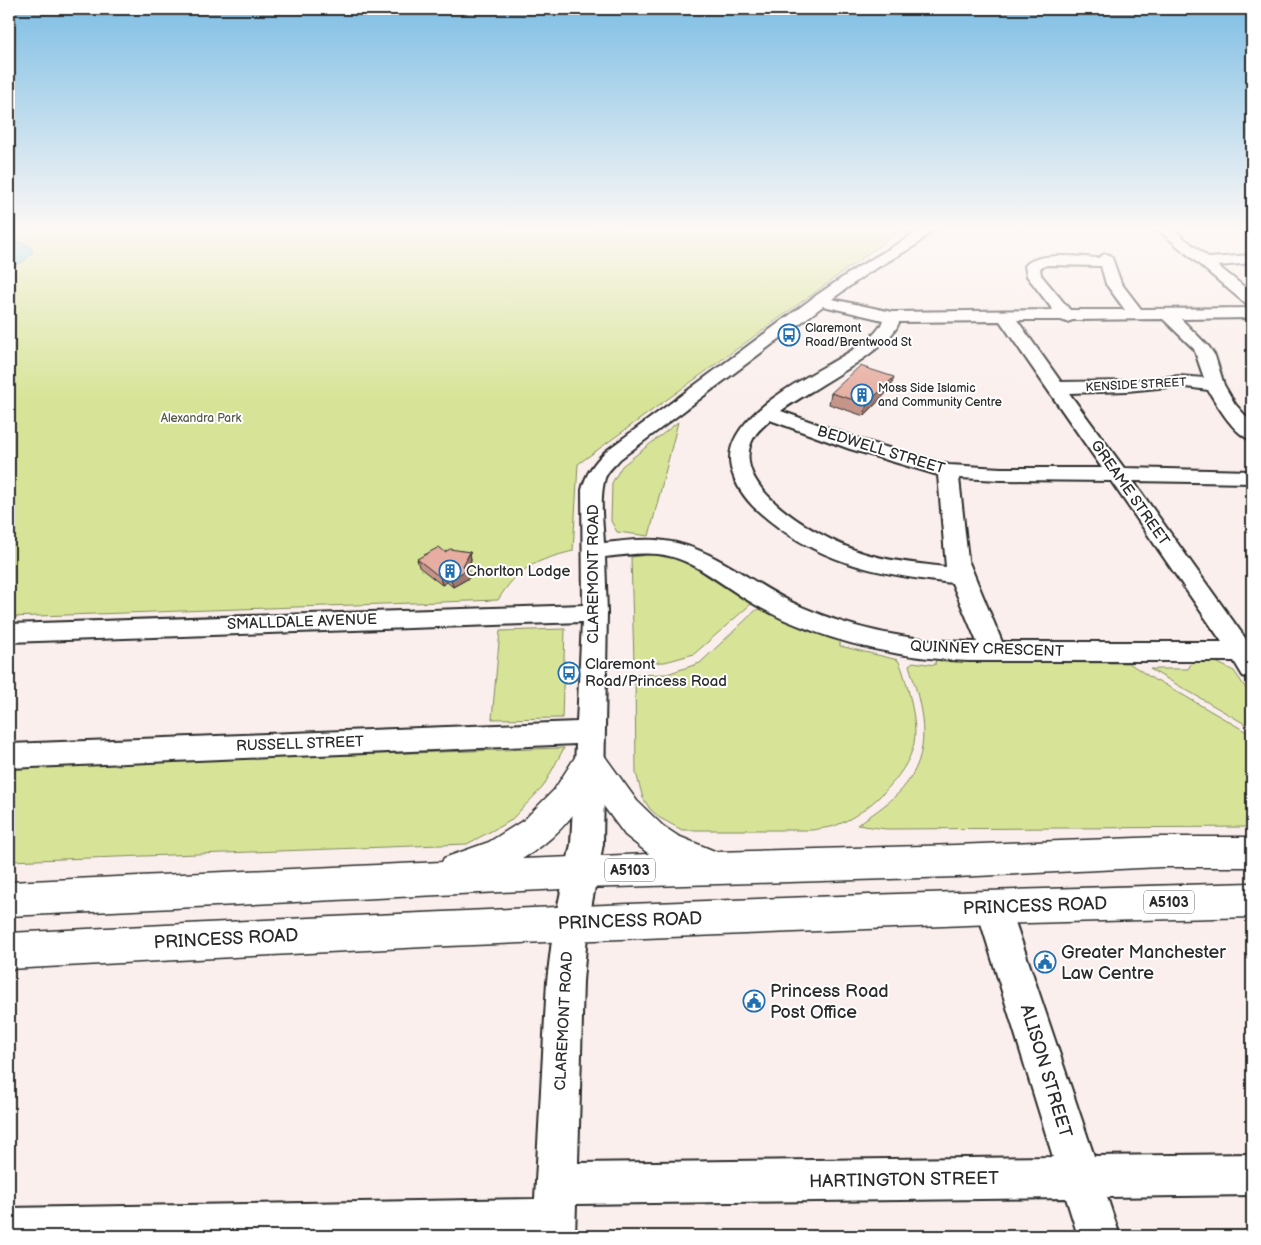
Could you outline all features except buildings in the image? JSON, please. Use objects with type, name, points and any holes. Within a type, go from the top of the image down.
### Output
[{"type":"highway","points":[[590,746],[621,808],[646,834],[661,845],[687,858],[718,868]]},
{"type":"highway","points":[[380,882],[458,869],[478,863],[533,835],[556,813],[576,786],[590,746]]},
{"type":"highway","name":"A5103","points":[[9,899],[582,872],[1161,852],[1252,852]]},
{"type":"highway","name":"PRINCESS ROAD","points":[[9,951],[424,929],[993,906],[1252,900]]},
{"type":"street","name":"CLAREMONT ROAD","points":[[555,1213],[565,990],[571,924],[587,844],[595,613],[593,490],[595,478],[601,467],[613,455],[841,285]]},
{"type":"street","points":[[1041,285],[1067,317]]},
{"type":"street","points":[[1115,285],[1137,315]]},
{"type":"street","points":[[1234,285],[1252,301]]},
{"type":"street","points":[[820,300],[864,312],[892,317],[1067,317],[1252,313]]},
{"type":"street","points":[[1167,314],[1206,356],[1227,408],[1252,434]]},
{"type":"street","points":[[892,317],[892,322],[888,329],[865,349],[837,368],[798,390],[746,432],[741,444],[740,459],[746,481],[754,494],[773,512],[842,553],[862,560],[961,576]]},
{"type":"street","name":"GREAME STREET","points":[[1006,317],[1116,475],[1249,657]]},
{"type":"street","name":"KENSIDE STREET","points":[[1056,388],[1128,386],[1179,381],[1216,384]]},
{"type":"street","name":"BEDWELL STREET","points":[[768,413],[857,445],[948,471],[1001,474],[1224,475],[1252,477]]},
{"type":"street","points":[[948,471],[956,560],[993,651]]},
{"type":"street","name":"QUINNEY CRESCENT","points":[[594,552],[651,547],[677,551],[697,559],[763,599],[811,622],[900,645],[944,650],[1249,657]]},
{"type":"street","name":"SMALLDALE AVENUE","points":[[9,632],[595,613]]},
{"type":"street","name":"RUSSELL STREET","points":[[9,756],[590,746]]},
{"type":"street","name":"ALISON STREET","points":[[993,906],[1099,1236]]},
{"type":"street","name":"HARTINGTON STREET","points":[[9,1229],[555,1213],[1079,1177],[1252,1175]]},
{"type":"green space","name":"Alexandra Park","points":[[9,285],[825,285],[578,464],[573,551],[530,566],[513,580],[498,600],[9,617]]},
{"type":"green space","points":[[678,422],[649,536],[617,532],[611,521],[612,483],[622,466]]},
{"type":"green space","points":[[655,554],[673,556],[689,562],[704,574],[751,604],[694,654],[665,662],[634,663],[631,557]]},
{"type":"green space","points":[[761,609],[840,640],[840,646],[898,660],[903,671],[914,716],[915,736],[910,756],[894,782],[870,805],[857,815],[831,827],[812,830],[682,830],[660,818],[650,809],[643,798],[636,773],[635,675],[667,674],[700,663],[756,610]]},
{"type":"green space","points":[[565,629],[562,718],[492,719],[500,631]]},
{"type":"green space","points":[[936,658],[977,662],[1129,663],[1156,681],[1252,735],[1252,827],[886,829],[857,825],[897,795],[915,769],[923,740],[923,725],[918,695],[909,665],[913,662],[935,665]]},
{"type":"green space","points":[[1212,660],[1234,671],[1252,697],[1252,728],[1150,669],[1188,669],[1193,661]]},
{"type":"green space","points":[[564,748],[543,787],[510,821],[467,844],[9,861],[9,766]]},
{"type":"place","name":"Claremont Road/Brentwood St","points":[[789,335]]},
{"type":"place","name":"Moss Side Islamic and Community Centre","points":[[862,395]]},
{"type":"place","name":"Chorlton Lodge","points":[[450,571]]},
{"type":"place","name":"Claremont Road/Princess Road","points":[[569,673]]},
{"type":"place","name":"Greater Manchester Law Centre","points":[[1045,962]]},
{"type":"place","name":"Princess Road Post Office","points":[[754,1001]]}]
